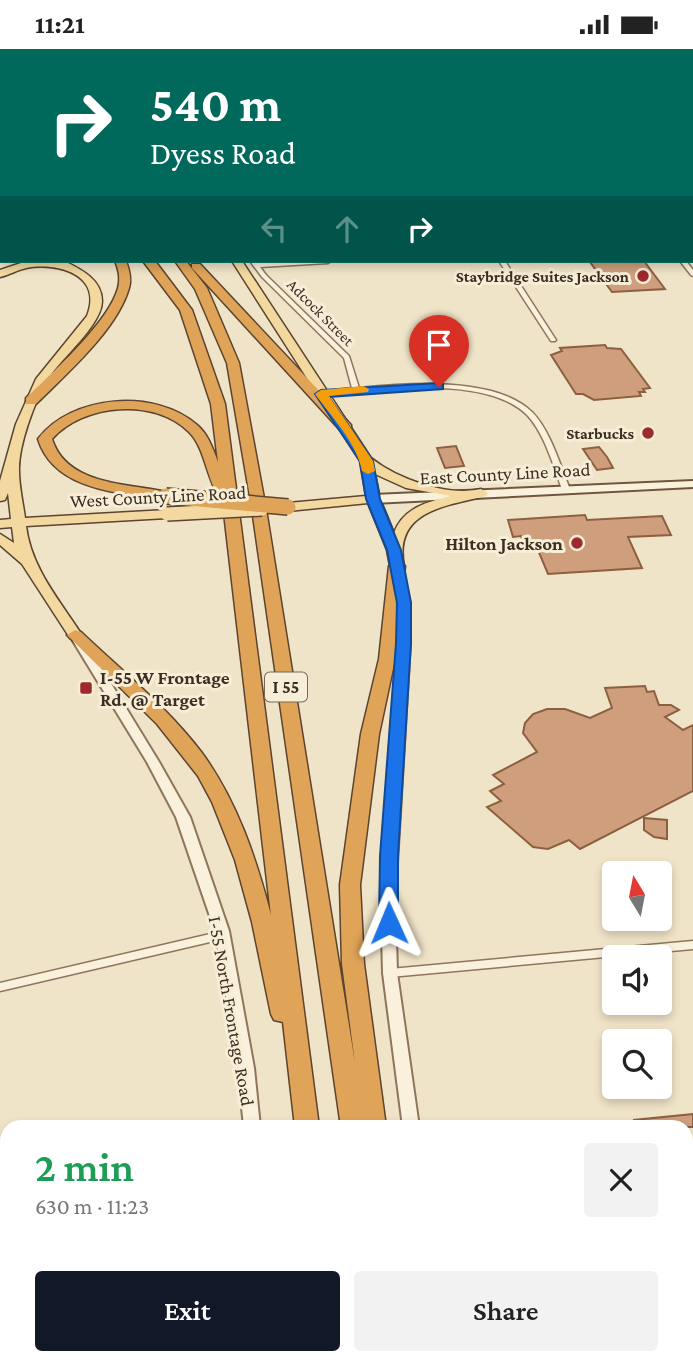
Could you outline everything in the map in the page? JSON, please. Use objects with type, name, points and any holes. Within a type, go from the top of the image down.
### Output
[{"type":"highway","points":[[31,401],[92,336],[115,307],[124,288],[125,274],[122,263]]},
{"type":"highway","name":"I 55","points":[[151,263],[186,310],[218,404],[305,1120]]},
{"type":"highway","name":"I 55","points":[[182,263],[201,288],[233,363],[260,509],[352,1120]]},
{"type":"highway","points":[[193,263],[346,428]]},
{"type":"highway","points":[[228,499],[215,478],[195,430],[183,420],[165,412],[144,407],[103,407],[65,420],[51,430],[45,439],[49,456],[69,473],[97,482],[166,496],[288,507]]},
{"type":"highway","points":[[372,1120],[353,964],[350,885],[370,734],[387,659],[396,558]]},
{"type":"highway","points":[[75,635],[165,723],[207,774],[235,831],[261,914],[305,1120]]},
{"type":"main road","points":[[0,271],[45,263]]},
{"type":"main road","points":[[0,497],[12,468],[22,424],[42,379],[92,317],[97,304],[96,292],[86,278],[74,269],[59,263]]},
{"type":"main road","points":[[238,263],[310,370],[321,394],[366,461],[373,499],[396,558]]},
{"type":"main road","points":[[366,461],[393,481],[462,494]]},
{"type":"main road","points":[[12,468],[21,545],[27,562],[75,635]]},
{"type":"main road","name":"East County Line Road","points":[[318,505],[462,494],[693,484]]},
{"type":"main road","points":[[396,558],[404,523],[412,515],[426,508],[481,493]]},
{"type":"main road","name":"West County Line Road","points":[[0,524],[318,505]]},
{"type":"main road","points":[[0,538],[27,562]]},
{"type":"street","name":"Adcock Street","points":[[255,263],[264,276],[347,357],[356,390]]},
{"type":"street","points":[[503,263],[553,340]]},
{"type":"street","points":[[321,394],[356,390],[463,387],[510,399],[530,413],[566,489]]},
{"type":"street","points":[[396,558],[404,603],[404,643],[389,856],[390,973],[410,1120]]},
{"type":"street","name":"I-55 North Frontage Road","points":[[75,635],[153,762],[183,817],[223,935],[246,1068],[251,1120]]},
{"type":"street","points":[[0,987],[223,935]]},
{"type":"street","points":[[390,973],[693,945]]},
{"type":"building","name":"Staybridge Suites Jackson","points":[[591,263],[646,263],[665,289],[612,292]]},
{"type":"building","points":[[605,345],[607,348],[621,349],[650,388],[639,392],[641,396],[594,400],[583,394],[576,394],[551,355],[562,351],[560,348]]},
{"type":"building","points":[[456,446],[464,466],[445,468],[437,448]]},
{"type":"building","points":[[599,447],[613,468],[597,470],[583,449]]},
{"type":"building","name":"Hilton Jackson","points":[[585,515],[587,520],[662,516],[671,535],[628,537],[642,568],[548,574],[538,550],[526,550],[521,536],[513,537],[508,520]]},
{"type":"building","points":[[645,686],[647,692],[654,691],[659,705],[671,705],[679,710],[665,717],[683,730],[693,725],[693,791],[580,849],[569,840],[548,849],[533,847],[487,807],[501,801],[490,791],[504,784],[493,775],[537,752],[523,733],[525,723],[533,714],[547,709],[565,709],[590,718],[612,708],[605,688]]},
{"type":"building","points":[[644,818],[667,820],[667,839],[654,837],[644,830]]},
{"type":"building","points":[[693,1114],[693,1120],[634,1120]]},
{"type":"slow traffic","points":[[363,389],[321,394],[357,445],[368,471]]},
{"type":"place","name":"Staybridge Suites Jackson","points":[[643,276]]},
{"type":"place","name":"Starbucks","points":[[648,433]]},
{"type":"place","name":"Hilton Jackson","points":[[577,543]]},
{"type":"place","name":"I-55 W Frontage Rd. @ Target","points":[[86,688]]},
{"type":"route","points":[[389,923],[389,856],[404,643],[404,603],[394,550],[373,499],[366,461],[321,394],[439,387]]}]
